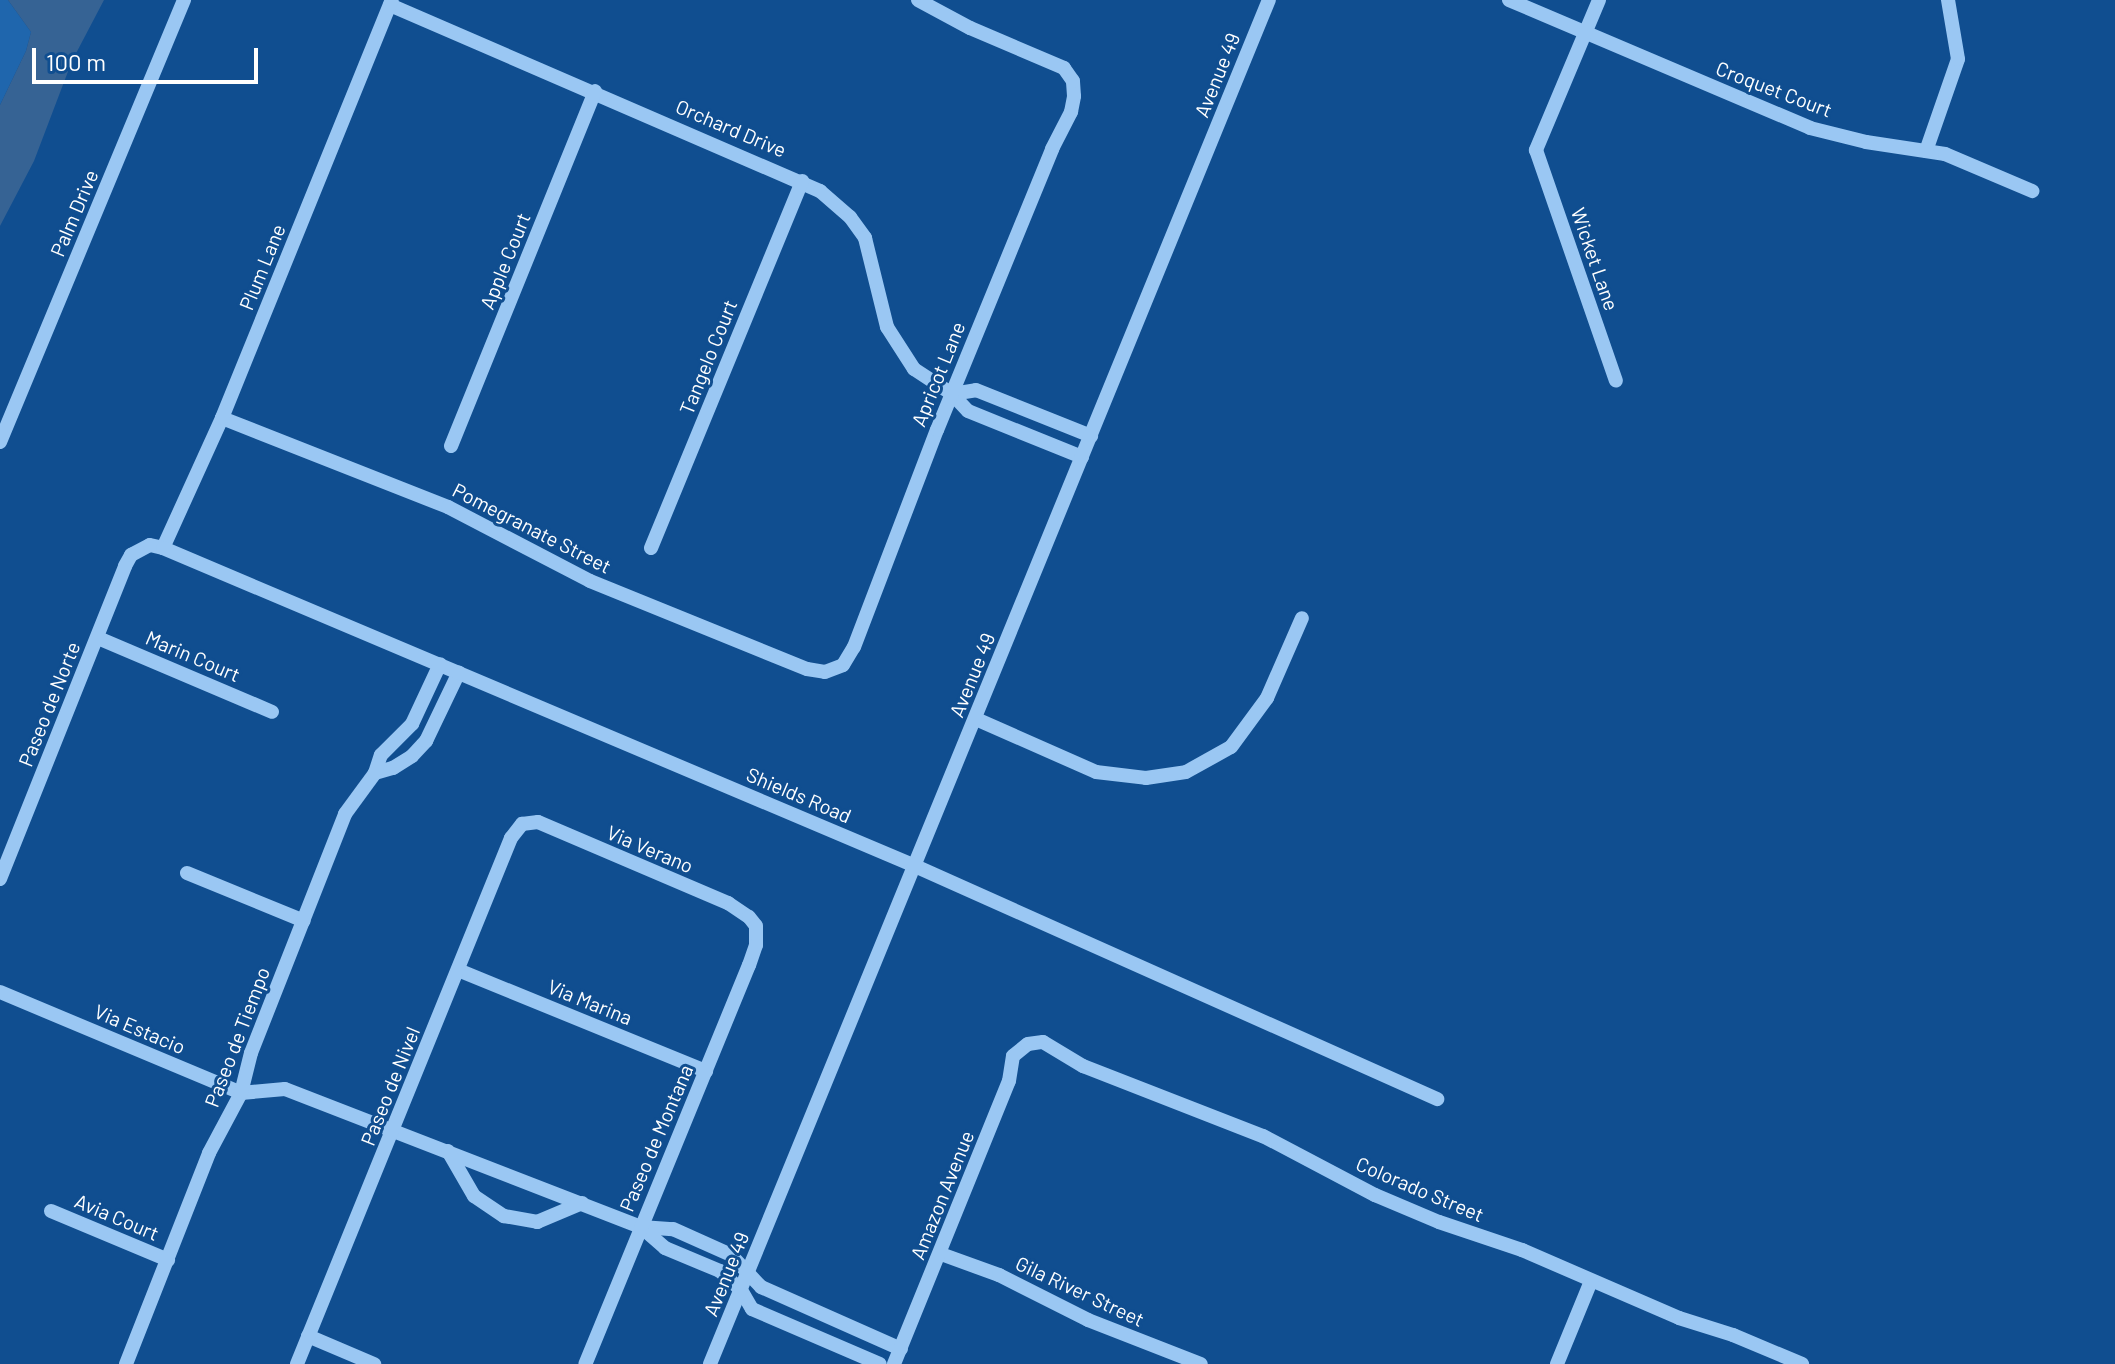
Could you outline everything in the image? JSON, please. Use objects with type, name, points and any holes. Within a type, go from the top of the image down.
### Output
[{"type":"street","name":"Palm Drive","points":[[0,442],[184,0]]},
{"type":"street","name":"Apricot Lane","points":[[825,672],[843,665],[854,647],[952,394],[1052,149],[1071,112],[1073,81],[1064,68],[970,28],[918,0]]},
{"type":"street","name":"Avenue 49","points":[[710,1364],[1269,0]]},
{"type":"street","name":"Croquet Court","points":[[1509,0],[1810,128],[1866,142],[1945,154],[2032,191]]},
{"type":"street","points":[[1586,34],[1599,0]]},
{"type":"street","points":[[1926,151],[1958,59],[1948,0]]},
{"type":"street","name":"Orchard Drive","points":[[391,2],[802,181],[827,196],[858,228],[872,261],[887,327],[903,356],[931,384],[952,394],[968,411],[1082,457]]},
{"type":"street","name":"Plum Lane","points":[[163,548],[222,418],[391,2]]},
{"type":"street","name":"Wicket Lane","points":[[1586,34],[1536,150],[1616,381]]},
{"type":"street","name":"Apple Court","points":[[451,446],[595,91]]},
{"type":"street","name":"Tangelo Court","points":[[651,548],[802,181]]},
{"type":"street","points":[[952,394],[976,390],[1091,436]]},
{"type":"street","name":"Pomegranate Street","points":[[222,418],[448,507],[590,581],[720,631],[807,669],[825,672]]},
{"type":"street","name":"Shields Road","points":[[139,548],[150,545],[163,548],[459,672],[915,866],[1437,1099]]},
{"type":"street","name":"Paseo de Norte","points":[[0,879],[125,566],[139,548]]},
{"type":"street","points":[[976,719],[1096,772],[1146,778],[1186,772],[1231,747],[1267,698],[1302,618]]},
{"type":"street","name":"Marin Court","points":[[98,638],[272,712]]},
{"type":"street","name":"Paseo de Tiempo","points":[[126,1364],[209,1153],[241,1093],[251,1053],[345,814],[375,773],[381,755],[412,724],[440,664]]},
{"type":"street","name":"Paseo de Tiempo","points":[[375,773],[412,756],[426,741],[459,672]]},
{"type":"street","name":"Via Verano","points":[[522,824],[538,822],[728,903],[749,917],[756,926]]},
{"type":"street","name":"Paseo de Nivel","points":[[297,1364],[511,838],[522,824]]},
{"type":"street","points":[[187,873],[304,921]]},
{"type":"street","name":"Paseo de Montana","points":[[585,1364],[756,945],[756,926]]},
{"type":"street","name":"Via Marina","points":[[458,970],[706,1071]]},
{"type":"street","name":"Via Estacio","points":[[0,992],[241,1093],[285,1089],[641,1227],[673,1229],[731,1255],[749,1270],[761,1287],[901,1349]]},
{"type":"street","name":"Colorado Street","points":[[1028,1044],[1043,1042],[1083,1066],[1263,1136],[1375,1195],[1439,1222],[1522,1250],[1591,1281],[1802,1364]]},
{"type":"street","name":"Amazon Avenue","points":[[894,1364],[1009,1081],[1013,1056],[1028,1044]]},
{"type":"street","points":[[448,1151],[474,1196],[504,1216],[537,1222],[582,1203]]},
{"type":"street","name":"Avia Court","points":[[51,1211],[168,1260]]},
{"type":"street","name":"Via Estacio","points":[[641,1227],[665,1248],[720,1271],[741,1290],[752,1309],[880,1364]]},
{"type":"street","name":"Gila River Street","points":[[941,1254],[999,1275],[1102,1327],[1201,1364]]},
{"type":"street","points":[[1557,1364],[1591,1281]]},
{"type":"street","points":[[308,1336],[374,1364]]},
{"type":"shaded area","points":[[0,0],[8,0],[31,32],[26,51],[0,105]]},
{"type":"shaded area","points":[[8,0],[104,0],[72,61],[34,161],[0,226],[0,105],[26,51],[31,32]]}]
